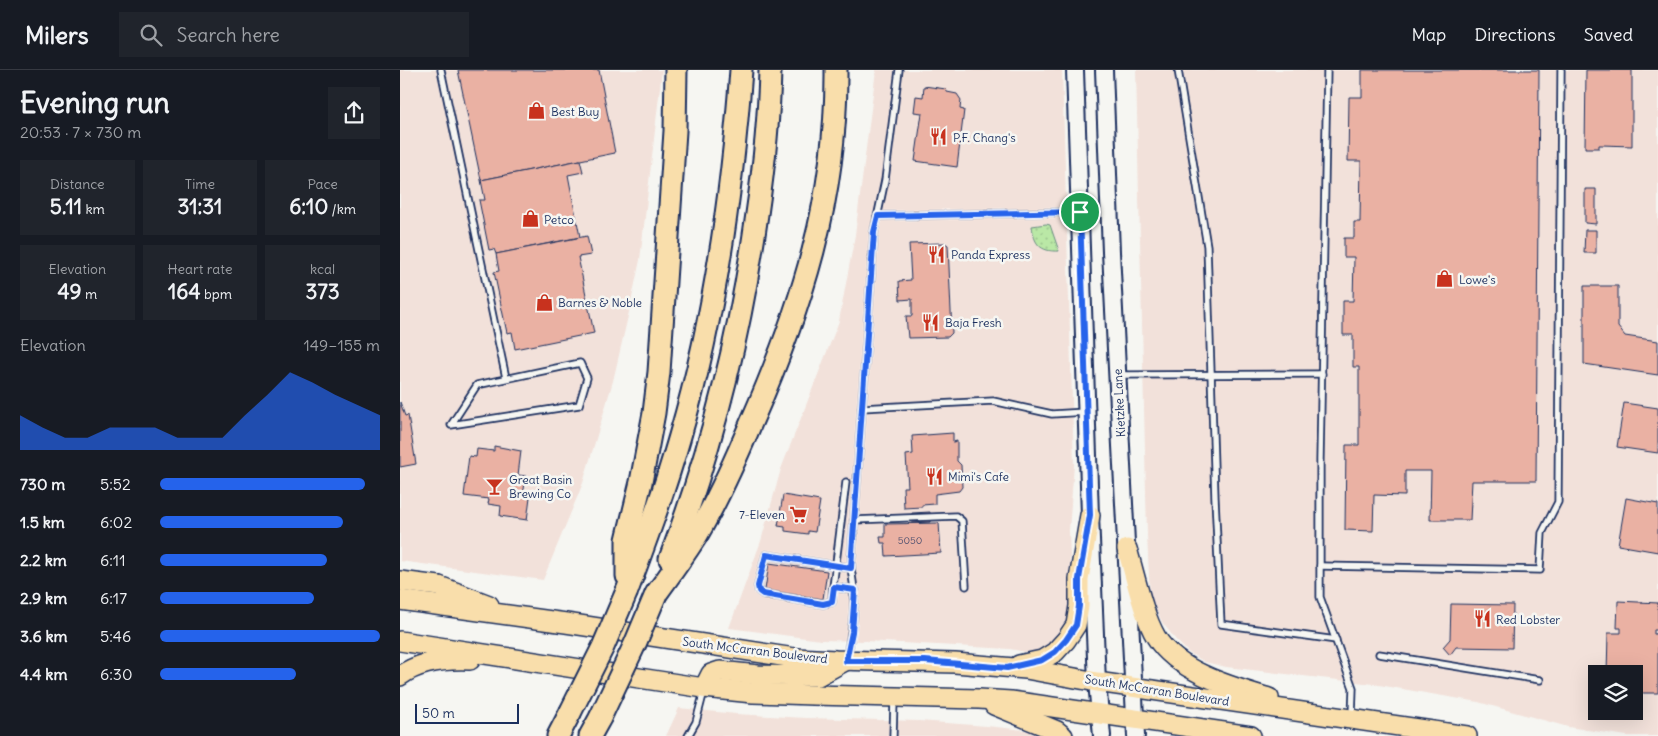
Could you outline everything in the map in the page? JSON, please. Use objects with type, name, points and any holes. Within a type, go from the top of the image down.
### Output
[{"type":"highway","points":[[627,591],[627,540],[641,482],[654,413],[659,372],[675,131],[676,70]]},
{"type":"highway","points":[[558,736],[603,647],[627,591],[665,486],[680,436],[706,334],[720,263],[730,189],[741,70]]},
{"type":"highway","points":[[595,727],[632,652],[682,526],[705,453],[726,376],[752,253],[762,180],[770,70]]},
{"type":"highway","points":[[656,594],[697,535],[725,483],[782,352],[817,239],[832,163],[836,70]]},
{"type":"main road","points":[[1075,70],[1090,515],[1097,682],[1102,736]]},
{"type":"main road","name":"Kietzke Lane","points":[[1104,70],[1111,252],[1135,728]]},
{"type":"main road","points":[[1007,668],[1042,660],[1055,652],[1076,625],[1079,606],[1079,579],[1090,515]]},
{"type":"main road","points":[[1127,549],[1148,620],[1156,637],[1166,650],[1199,674],[1267,697],[1345,718]]},
{"type":"main road","points":[[400,581],[439,586],[477,599],[513,615]]},
{"type":"main road","name":"South McCarran Boulevard","points":[[400,600],[513,615],[795,658],[846,661],[925,661],[1007,668],[1467,736]]},
{"type":"main road","points":[[400,641],[704,688],[753,693],[979,699],[1101,714],[1135,728],[1251,736]]},
{"type":"main road","points":[[400,676],[416,666],[435,662],[525,660]]},
{"type":"main road","points":[[704,688],[711,674],[720,671],[818,676],[846,661]]},
{"type":"main road","points":[[979,699],[1057,731],[1063,736]]},
{"type":"lane","points":[[441,70],[506,378]]},
{"type":"lane","points":[[846,661],[852,632],[855,590],[851,568],[874,232],[885,180],[899,70]]},
{"type":"lane","points":[[1178,70],[1207,246],[1221,624],[1336,640]]},
{"type":"lane","points":[[1327,70],[1320,597],[1353,688],[1345,718]]},
{"type":"lane","points":[[1320,566],[1540,570],[1542,533],[1558,502],[1561,70]]},
{"type":"lane","points":[[878,216],[1080,212]]},
{"type":"lane","points":[[580,363],[587,378],[579,405],[451,425],[476,385],[506,378],[580,363]]},
{"type":"lane","points":[[1118,375],[1212,373],[1322,374]]},
{"type":"lane","points":[[862,408],[993,401],[1052,414],[1087,412]]},
{"type":"lane","points":[[846,482],[836,566],[834,587],[832,602],[823,604],[763,594],[759,591],[758,586],[766,555],[836,566],[851,568]]},
{"type":"lane","points":[[854,520],[956,516],[962,521],[966,586]]},
{"type":"lane","points":[[834,587],[855,590]]},
{"type":"lane","points":[[1379,654],[1540,680]]},
{"type":"lane","points":[[688,736],[696,722],[704,688]]},
{"type":"lane","points":[[892,736],[894,696]]},
{"type":"shaded area","points":[[400,70],[662,70],[640,260],[613,381],[583,483],[543,580],[400,561]]},
{"type":"shaded area","points":[[876,70],[1062,70],[1074,465],[1069,530],[1072,607],[1066,628],[1049,647],[1031,653],[1010,649],[821,640],[729,628],[761,541],[781,469],[839,321],[855,235]]},
{"type":"shaded area","points":[[1136,70],[1658,70],[1658,736],[1627,736],[1568,727],[1478,702],[1373,684],[1226,667],[1205,662],[1189,653],[1175,639],[1162,622],[1150,596]]},
{"type":"shaded area","points":[[679,708],[736,714],[919,721],[987,726],[1034,731],[1048,736],[666,736]]},
{"type":"green space","points":[[1050,225],[1059,251],[1047,250],[1039,246],[1034,238],[1032,226]]},
{"type":"building","name":"Best Buy","points":[[458,70],[599,70],[615,153],[481,180]]},
{"type":"building","name":"Lowe's","points":[[1362,70],[1539,70],[1536,481],[1472,481],[1470,520],[1430,520],[1431,471],[1405,471],[1405,496],[1374,495],[1373,531],[1345,530],[1346,445],[1359,445],[1359,367],[1353,367],[1353,335],[1343,335],[1343,301],[1353,301],[1354,257],[1344,257],[1344,238],[1354,238],[1354,222],[1360,222],[1361,161],[1348,161],[1349,97],[1362,97]]},
{"type":"building","points":[[1586,70],[1632,70],[1632,146],[1599,145],[1599,148],[1585,148]]},
{"type":"building","name":"P.F. Chang's","points":[[924,86],[946,89],[947,92],[957,94],[961,100],[960,109],[964,110],[957,167],[915,161],[922,113],[914,112],[916,96],[923,97]]},
{"type":"building","name":"Petco","points":[[580,160],[583,172],[568,175],[580,237],[496,254],[494,249],[489,250],[479,200],[485,200],[481,180]]},
{"type":"building","points":[[1585,189],[1596,189],[1596,224],[1585,223]]},
{"type":"building","points":[[1585,230],[1596,230],[1596,253],[1584,253]]},
{"type":"building","name":"Barnes & Noble","points":[[587,236],[591,255],[578,257],[594,333],[515,349],[512,332],[507,333],[494,272],[499,271],[496,254]]},
{"type":"building","points":[[945,243],[948,245],[952,333],[948,337],[908,338],[906,316],[912,316],[912,299],[900,300],[899,281],[911,280],[909,244]]},
{"type":"building","points":[[1584,286],[1618,286],[1618,327],[1625,336],[1658,341],[1658,375],[1584,364]]},
{"type":"building","points":[[400,402],[405,416],[408,415],[416,464],[400,467]]},
{"type":"building","points":[[1624,403],[1658,408],[1658,453],[1617,447]]},
{"type":"building","name":"Mimi's Cafe","points":[[953,433],[953,442],[957,441],[957,461],[961,465],[962,487],[959,491],[935,494],[935,504],[904,508],[903,487],[908,487],[906,455],[913,454],[912,436]]},
{"type":"building","name":"Great Basin Brewing Co","points":[[494,446],[521,451],[518,475],[526,476],[523,496],[530,497],[527,520],[500,516],[501,506],[488,504],[489,499],[464,496],[469,456],[476,457],[477,449],[494,451]]},
{"type":"building","name":"7-Eleven","points":[[783,495],[820,501],[815,532],[808,531],[808,534],[785,531],[785,527],[778,526]]},
{"type":"building","points":[[1626,498],[1658,504],[1658,552],[1618,545]]},
{"type":"building","points":[[930,512],[930,522],[912,523],[912,513]]},
{"type":"building","points":[[939,523],[941,553],[886,556],[885,543],[881,543],[880,537],[885,537],[885,524]]},
{"type":"building","points":[[769,563],[827,571],[823,599],[765,590]]},
{"type":"building","points":[[1618,601],[1658,603],[1658,630],[1654,630],[1654,634],[1658,634],[1658,693],[1643,693],[1643,665],[1607,665],[1608,633],[1621,633],[1621,628],[1617,628]]},
{"type":"building","name":"Red Lobster","points":[[1451,604],[1513,605],[1512,648],[1456,647],[1450,655],[1443,647],[1450,639]]},
{"type":"place","name":"Best Buy","points":[[537,111]]},
{"type":"place","name":"P.F. Chang's","points":[[939,137]]},
{"type":"place","name":"Petco","points":[[530,219]]},
{"type":"place","name":"Panda Express","points":[[937,254]]},
{"type":"place","name":"Lowe's","points":[[1445,279]]},
{"type":"place","name":"Barnes & Noble","points":[[544,302]]},
{"type":"place","name":"Baja Fresh","points":[[931,322]]},
{"type":"place","name":"Mimi's Cafe","points":[[934,476]]},
{"type":"place","name":"Great Basin Brewing Co","points":[[495,486]]},
{"type":"place","name":"7-Eleven","points":[[799,514]]},
{"type":"place","name":"Red Lobster","points":[[1482,619]]},
{"type":"route","points":[[1080,212],[1090,515],[1079,579],[1079,606],[1076,625],[1055,652],[1042,660],[1007,668],[925,661],[846,661],[852,632],[855,590],[834,587],[832,602],[823,604],[763,594],[759,591],[758,586],[766,555],[851,568],[874,232],[878,216],[1080,212]]}]
